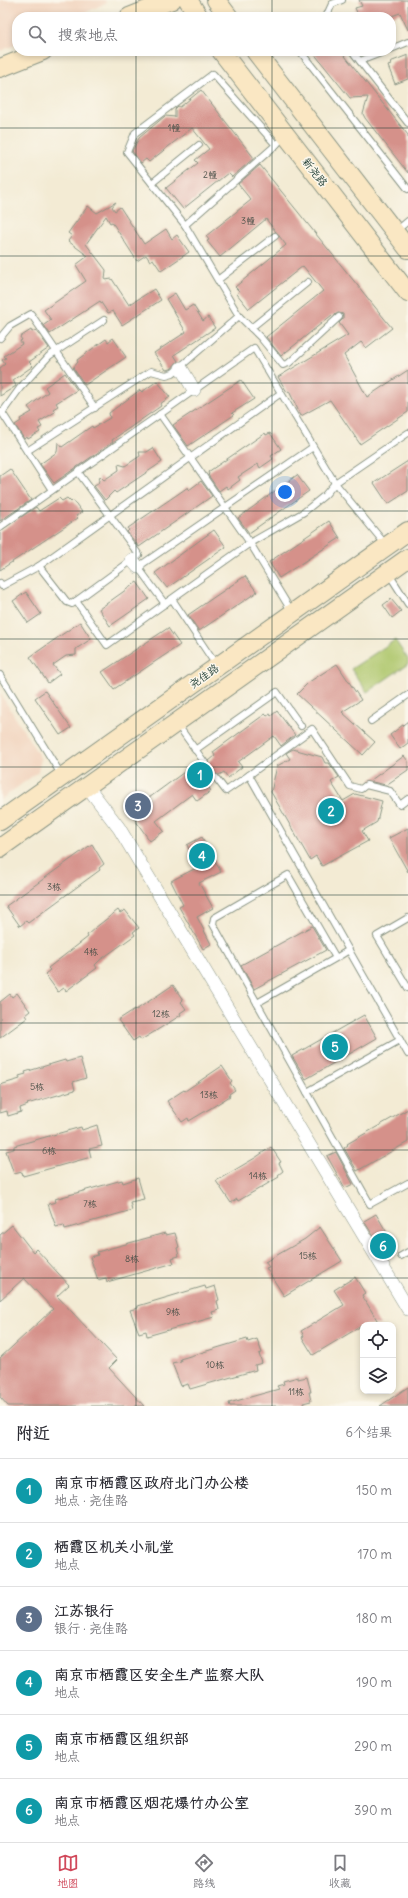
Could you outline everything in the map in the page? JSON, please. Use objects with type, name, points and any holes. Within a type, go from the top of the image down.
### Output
[{"type":"main road","points":[[142,12],[172,0]]},
{"type":"main road","points":[[188,0],[195,12]]},
{"type":"main road","points":[[216,0],[225,12]]},
{"type":"main road","points":[[0,68],[30,56]]},
{"type":"main road","name":"新尧路","points":[[224,56],[282,140],[408,293]]},
{"type":"main road","points":[[259,56],[405,238]]},
{"type":"main road","name":"尧佳路","points":[[0,821],[408,531]]},
{"type":"main road","name":"尧佳路","points":[[0,848],[408,558]]},
{"type":"street","points":[[180,368],[194,390]]},
{"type":"street","points":[[87,786],[119,828],[408,1309]]},
{"type":"lane","points":[[328,12],[332,4],[342,0]]},
{"type":"lane","points":[[396,47],[408,42]]},
{"type":"lane","points":[[304,56],[408,189]]},
{"type":"lane","points":[[356,56],[407,121]]},
{"type":"lane","points":[[360,62],[374,56]]},
{"type":"lane","points":[[185,225],[282,140],[213,74],[134,133],[126,152],[185,225],[240,316],[283,365],[289,363],[339,317]]},
{"type":"lane","points":[[152,183],[199,145]]},
{"type":"lane","points":[[218,279],[275,236]]},
{"type":"lane","points":[[251,328],[308,282]]},
{"type":"lane","points":[[0,338],[10,326],[31,314],[95,408]]},
{"type":"lane","points":[[27,451],[151,371],[166,375],[180,368],[240,316]]},
{"type":"lane","points":[[52,490],[1,412],[49,356],[104,320]]},
{"type":"lane","points":[[0,527],[254,348],[335,483],[387,546]]},
{"type":"lane","points":[[0,583],[2,586],[39,566],[281,393]]},
{"type":"lane","points":[[160,414],[189,458],[250,543],[293,613]]},
{"type":"lane","points":[[76,601],[107,645],[250,543],[304,512],[325,495],[335,483],[408,432]]},
{"type":"lane","points":[[39,566],[67,602],[72,604],[225,508],[314,447]]},
{"type":"lane","points":[[78,472],[139,555],[135,564]]},
{"type":"lane","points":[[135,564],[165,604]]},
{"type":"lane","points":[[388,572],[408,602]]},
{"type":"lane","points":[[172,599],[217,667]]},
{"type":"lane","points":[[0,675],[62,777]]},
{"type":"lane","points":[[195,750],[277,692],[301,726]]},
{"type":"lane","points":[[371,721],[408,695]]},
{"type":"lane","points":[[176,723],[205,763]]},
{"type":"lane","points":[[216,778],[226,791],[312,729],[350,786],[361,789],[366,785],[390,790],[400,805],[408,799]]},
{"type":"lane","points":[[249,775],[408,1054]]},
{"type":"lane","points":[[336,958],[288,875],[214,918],[213,924],[370,1204],[408,1183]]},
{"type":"lane","points":[[408,918],[377,936],[408,988]]},
{"type":"lane","points":[[257,1003],[349,950]]},
{"type":"lane","points":[[307,1092],[400,1040]]},
{"type":"lane","points":[[401,1256],[408,1252]]},
{"type":"shaded area","points":[[0,0],[105,0],[106,3],[87,12],[12,12],[12,46],[0,51]]},
{"type":"shaded area","points":[[0,693],[41,759],[38,772],[0,800]]},
{"type":"green space","points":[[395,640],[408,659],[408,664],[367,692],[351,669]]},
{"type":"building","points":[[359,0],[408,0],[408,30],[400,13],[396,14],[396,12],[357,12],[355,8],[362,6]]},
{"type":"building","points":[[408,55],[408,79],[395,84],[388,66],[391,65],[390,62]]},
{"type":"building","points":[[316,56],[345,56],[408,135],[408,173],[365,118],[363,114],[368,97],[350,98]]},
{"type":"building","points":[[201,90],[254,158],[232,177],[228,173],[183,209],[166,188],[198,163],[195,160],[209,149],[192,128],[149,162],[146,159],[141,163],[132,151],[139,138],[165,116],[175,117],[175,109],[178,106],[180,107]]},
{"type":"building","points":[[260,165],[392,328],[366,348],[361,342],[344,355],[367,397],[408,370],[408,412],[360,444],[330,400],[301,416],[289,391],[287,392],[278,377],[348,335],[339,323],[343,319],[343,314],[338,313],[333,316],[332,315],[281,356],[266,337],[323,291],[303,266],[249,309],[237,294],[239,291],[235,287],[286,245],[266,219],[220,257],[207,241],[209,240],[206,236],[251,200],[238,184]]},
{"type":"building","points":[[116,202],[112,207],[115,211],[120,207],[144,244],[166,229],[172,239],[177,235],[189,252],[161,271],[153,259],[150,261],[146,255],[137,261],[112,222],[110,223],[106,216],[86,244],[106,270],[105,280],[112,279],[129,305],[154,289],[161,300],[122,325],[113,311],[108,313],[100,301],[50,334],[44,325],[51,320],[44,310],[86,281],[76,265],[88,256],[68,241],[72,236],[68,233],[88,206],[97,213]]},
{"type":"building","points":[[175,293],[185,310],[193,305],[203,321],[208,317],[215,328],[174,355],[178,361],[171,369],[166,370],[154,353],[186,332],[166,299]]},
{"type":"building","points":[[31,330],[32,332],[36,330],[49,348],[29,362],[33,366],[13,380],[16,386],[0,396],[0,368],[5,364],[2,360],[6,358],[4,356],[22,344],[20,337]]},
{"type":"building","points":[[113,338],[126,357],[85,385],[73,368],[78,362],[77,360],[106,339],[108,342]]},
{"type":"building","points":[[65,373],[77,390],[56,403],[58,406],[53,409],[55,412],[39,422],[42,427],[38,429],[40,432],[28,439],[27,437],[24,439],[15,425],[21,421],[20,419],[32,412],[28,407],[48,392],[45,387]]},
{"type":"building","points":[[241,380],[254,399],[232,413],[234,415],[188,446],[173,425]]},
{"type":"building","points":[[157,381],[170,397],[160,404],[161,406],[54,483],[40,464],[57,452],[58,442],[62,447],[92,426],[93,428],[110,418],[109,413],[140,390],[142,392]]},
{"type":"building","points":[[265,433],[266,435],[270,433],[281,449],[271,456],[273,459],[260,468],[258,464],[238,477],[240,480],[228,489],[226,486],[219,491],[208,475],[208,472]]},
{"type":"building","points":[[153,448],[162,462],[116,493],[114,491],[105,500],[94,486],[98,484],[100,476],[104,480],[119,470],[118,464],[125,466],[140,456],[139,452],[147,452]]},
{"type":"building","points":[[408,461],[408,491],[388,504],[374,483]]},
{"type":"building","points":[[10,469],[31,500],[0,521],[0,476]]},
{"type":"building","points":[[297,475],[309,491],[249,533],[238,518]]},
{"type":"building","points":[[201,481],[212,496],[139,547],[127,532],[129,530],[128,528],[188,487],[189,490]]},
{"type":"building","points":[[59,498],[62,501],[67,498],[71,502],[73,500],[82,512],[76,516],[78,518],[0,570],[0,531],[36,507],[39,511]]},
{"type":"building","points":[[329,521],[340,538],[279,578],[269,562]]},
{"type":"building","points":[[214,530],[226,547],[167,588],[155,573]]},
{"type":"building","points":[[245,576],[257,592],[199,631],[188,615]]},
{"type":"building","points":[[137,582],[149,599],[110,626],[99,609]]},
{"type":"building","points":[[26,592],[41,614],[28,623],[13,601]]},
{"type":"building","points":[[391,599],[401,611],[392,618],[383,605]]},
{"type":"building","points":[[80,622],[91,639],[76,649],[76,655],[66,656],[53,665],[60,674],[48,683],[30,657]]},
{"type":"building","points":[[168,628],[180,645],[114,689],[102,672]]},
{"type":"building","points":[[337,664],[361,700],[342,712],[375,742],[363,755],[297,694],[309,682]]},
{"type":"building","points":[[45,691],[71,728],[60,735],[35,698]]},
{"type":"building","points":[[277,711],[295,735],[281,746],[274,736],[238,762],[242,767],[228,778],[224,772],[219,775],[214,774],[212,780],[207,785],[211,791],[197,801],[192,794],[156,821],[164,831],[150,841],[133,817],[141,811],[138,806],[191,767],[195,772],[202,766],[207,767],[209,761],[215,756],[213,752],[265,714],[267,716],[270,714],[271,716]]},
{"type":"building","points":[[408,721],[408,743],[400,749],[390,735]]},
{"type":"building","points":[[293,749],[322,757],[325,763],[329,763],[339,777],[331,782],[343,801],[355,794],[382,801],[377,822],[362,831],[368,841],[322,866],[316,856],[310,860],[271,792],[277,766],[290,759],[286,753]]},
{"type":"building","points":[[404,756],[408,761],[408,770],[386,785],[372,782],[371,780]]},
{"type":"building","points":[[408,828],[408,872],[389,838]]},
{"type":"building","points":[[202,837],[221,872],[199,883],[213,908],[197,917],[211,944],[203,949],[179,907],[183,905],[171,881],[198,867],[187,845]]},
{"type":"building","points":[[92,844],[104,864],[99,868],[100,870],[28,923],[26,921],[20,926],[6,906]]},
{"type":"building","points":[[118,910],[120,913],[125,910],[139,928],[133,932],[135,935],[100,960],[95,965],[97,968],[66,991],[64,988],[58,992],[45,974],[50,970],[48,968],[88,937],[87,935]]},
{"type":"building","points":[[312,926],[326,950],[254,989],[241,965]]},
{"type":"building","points":[[173,985],[183,1000],[181,1002],[186,1009],[180,1013],[181,1015],[141,1040],[139,1037],[133,1041],[118,1020],[135,1009],[136,1010]]},
{"type":"building","points":[[17,993],[30,1011],[25,1015],[27,1018],[0,1038],[0,1002],[10,994],[12,997]]},
{"type":"building","points":[[364,1015],[377,1038],[306,1079],[292,1056]]},
{"type":"building","points":[[80,1058],[86,1078],[73,1082],[75,1090],[27,1104],[28,1105],[20,1108],[21,1112],[8,1116],[7,1111],[0,1113],[0,1085],[20,1079],[19,1076],[26,1074],[25,1072],[65,1060],[66,1062]]},
{"type":"building","points":[[222,1066],[232,1081],[230,1083],[235,1090],[229,1094],[230,1096],[211,1108],[189,1121],[188,1118],[182,1122],[167,1101],[184,1090],[185,1091]]},
{"type":"building","points":[[408,1109],[408,1142],[357,1171],[344,1148],[348,1145],[347,1144]]},
{"type":"building","points":[[97,1125],[102,1146],[89,1149],[91,1157],[23,1176],[22,1172],[14,1174],[6,1151],[14,1149],[14,1146],[81,1127],[82,1130]]},
{"type":"building","points":[[271,1147],[281,1162],[279,1163],[283,1171],[278,1175],[279,1177],[238,1201],[237,1199],[231,1203],[216,1181]]},
{"type":"building","points":[[336,1152],[353,1184],[345,1188],[327,1156]]},
{"type":"building","points":[[138,1178],[144,1199],[130,1202],[132,1210],[65,1229],[64,1225],[56,1227],[48,1204],[56,1202],[55,1199],[122,1180],[123,1183]]},
{"type":"building","points":[[376,1214],[393,1243],[391,1245],[393,1248],[384,1253],[364,1221]]},
{"type":"building","points":[[12,1225],[33,1252],[36,1249],[69,1285],[57,1296],[117,1360],[109,1368],[144,1406],[8,1406],[0,1397],[0,1358],[53,1309],[24,1278],[0,1300],[0,1235]]},
{"type":"building","points":[[320,1227],[342,1261],[284,1296],[266,1268],[269,1267],[265,1262],[305,1239]]},
{"type":"building","points":[[165,1233],[166,1235],[175,1233],[179,1247],[177,1248],[179,1256],[172,1258],[174,1263],[107,1282],[106,1278],[98,1280],[90,1257],[98,1255],[97,1252]]},
{"type":"building","points":[[355,1277],[365,1293],[362,1295],[378,1322],[360,1322],[360,1327],[313,1355],[302,1337],[304,1336],[301,1331],[344,1305],[334,1290]]},
{"type":"building","points":[[205,1286],[206,1289],[215,1286],[219,1300],[217,1301],[219,1310],[212,1312],[214,1317],[147,1336],[146,1331],[139,1333],[130,1310],[138,1308],[138,1306]]},
{"type":"building","points":[[247,1339],[248,1342],[257,1339],[262,1353],[259,1354],[262,1363],[255,1365],[256,1370],[190,1389],[188,1384],[181,1386],[172,1363],[181,1361],[180,1359]]},
{"type":"building","points":[[298,1377],[298,1379],[307,1377],[311,1392],[309,1392],[311,1401],[303,1403],[304,1406],[230,1406],[229,1403],[279,1389],[277,1386],[284,1384],[283,1381]]},
{"type":"building","points":[[408,1387],[408,1406],[380,1406]]},
{"type":"place","name":"南京市栖霞区政府北门办公楼","points":[[200,775]]},
{"type":"place","name":"江苏银行","points":[[138,806]]},
{"type":"place","name":"栖霞区机关小礼堂","points":[[331,811]]},
{"type":"place","name":"南京市栖霞区安全生产监察大队","points":[[202,856]]},
{"type":"place","name":"南京市栖霞区组织部","points":[[335,1047]]},
{"type":"place","name":"南京市栖霞区烟花爆竹办公室","points":[[383,1246]]}]
